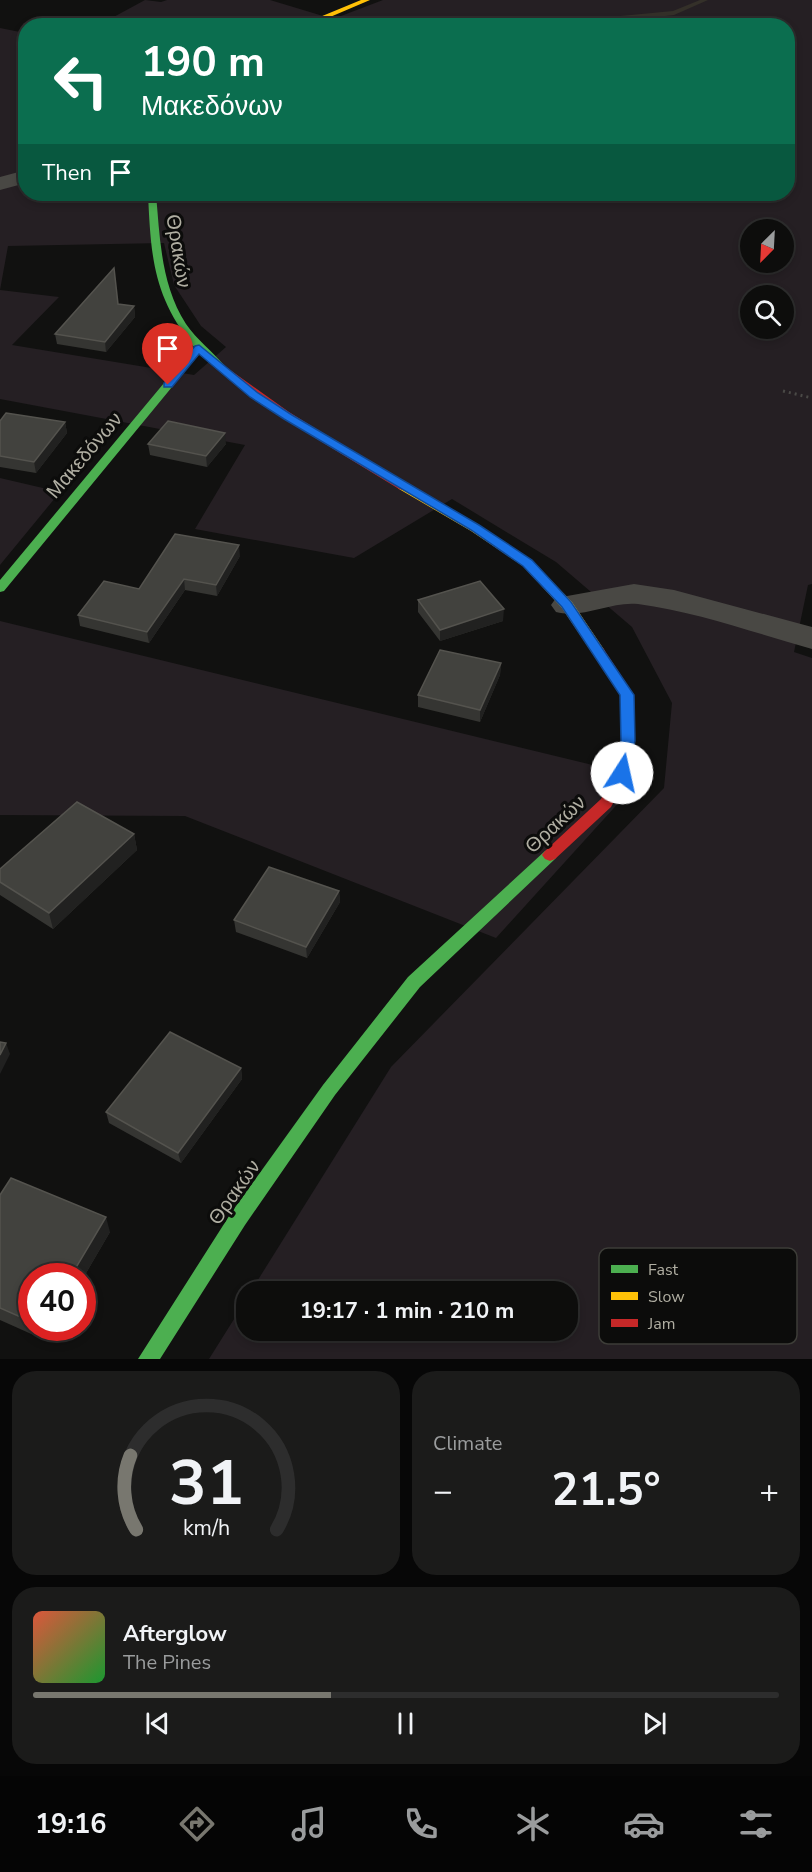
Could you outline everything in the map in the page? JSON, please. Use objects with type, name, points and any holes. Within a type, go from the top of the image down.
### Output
[{"type":"street","points":[[321,18],[367,0]]},
{"type":"street","points":[[0,184],[18,178]]},
{"type":"street","name":"Θρακών","points":[[148,1359],[238,1219],[329,1090],[414,982],[606,803],[622,773],[628,741],[627,695],[567,604],[527,563],[475,528],[321,439],[264,401],[199,348],[170,307],[164,294],[156,255],[152,201]]},
{"type":"street","name":"Μακεδόνων","points":[[0,588],[199,348]]},
{"type":"street","points":[[567,604],[634,594],[674,600],[812,638]]},
{"type":"path","points":[[783,392],[812,398]]},
{"type":"shaded area","points":[[145,0],[161,2],[167,0],[270,0],[330,18],[112,18]]},
{"type":"shaded area","points":[[383,0],[812,0],[812,584],[808,585],[794,652],[812,658],[812,1359],[209,1359],[236,1316],[236,1341],[578,1341],[578,1281],[257,1281],[391,1067],[664,788],[672,703],[632,627],[556,562],[452,499],[354,558],[195,529],[245,445],[0,399],[0,28],[18,32],[18,201],[795,201],[795,18],[336,18]],"holes":[[[164,243],[174,285],[201,326],[226,347],[194,375],[12,345],[59,297],[0,290],[8,246]]]},
{"type":"shaded area","points":[[0,478],[60,492],[0,565]]},
{"type":"shaded area","points":[[0,621],[642,777],[496,938],[185,816],[0,815]]},
{"type":"building","points":[[114,268],[118,304],[134,306],[105,342],[55,334]]},
{"type":"building","points":[[6,413],[65,422],[34,462],[0,456],[0,421]]},
{"type":"building","points":[[168,421],[225,433],[206,456],[148,444]]},
{"type":"building","points":[[175,534],[239,545],[216,585],[184,579],[147,632],[78,615],[104,581],[139,589]]},
{"type":"building","points":[[480,581],[504,609],[440,630],[418,600]]},
{"type":"building","points":[[440,650],[501,663],[480,710],[418,695]]},
{"type":"building","points":[[77,802],[134,834],[49,913],[0,882],[0,869]]},
{"type":"building","points":[[269,867],[339,891],[306,947],[234,920]]},
{"type":"building","points":[[170,1032],[241,1068],[178,1153],[106,1112]]},
{"type":"building","points":[[0,1042],[6,1043],[0,1055]]},
{"type":"building","points":[[11,1178],[106,1217],[79,1263],[18,1263],[18,1316],[0,1308],[0,1195]]},
{"type":"waterway","points":[[621,18],[674,13],[705,0]]},
{"type":"traffic: fast","points":[[153,201],[159,268],[172,308],[183,327],[219,365]]},
{"type":"traffic: fast","points":[[0,588],[199,348]]},
{"type":"traffic: fast","points":[[148,1359],[238,1219],[329,1090],[414,982],[550,855]]},
{"type":"traffic: slow","points":[[321,18],[367,0]]},
{"type":"traffic: slow","points":[[403,487],[475,528],[527,563],[567,605],[598,651]]},
{"type":"traffic: jam","points":[[219,365],[285,415],[403,487]]},
{"type":"traffic: jam","points":[[550,855],[606,803],[622,773],[628,741],[627,695],[598,651]]},
{"type":"route","points":[[168,385],[199,348],[254,395],[321,439],[475,528],[527,563],[567,604],[627,695],[628,741],[622,773]]}]
